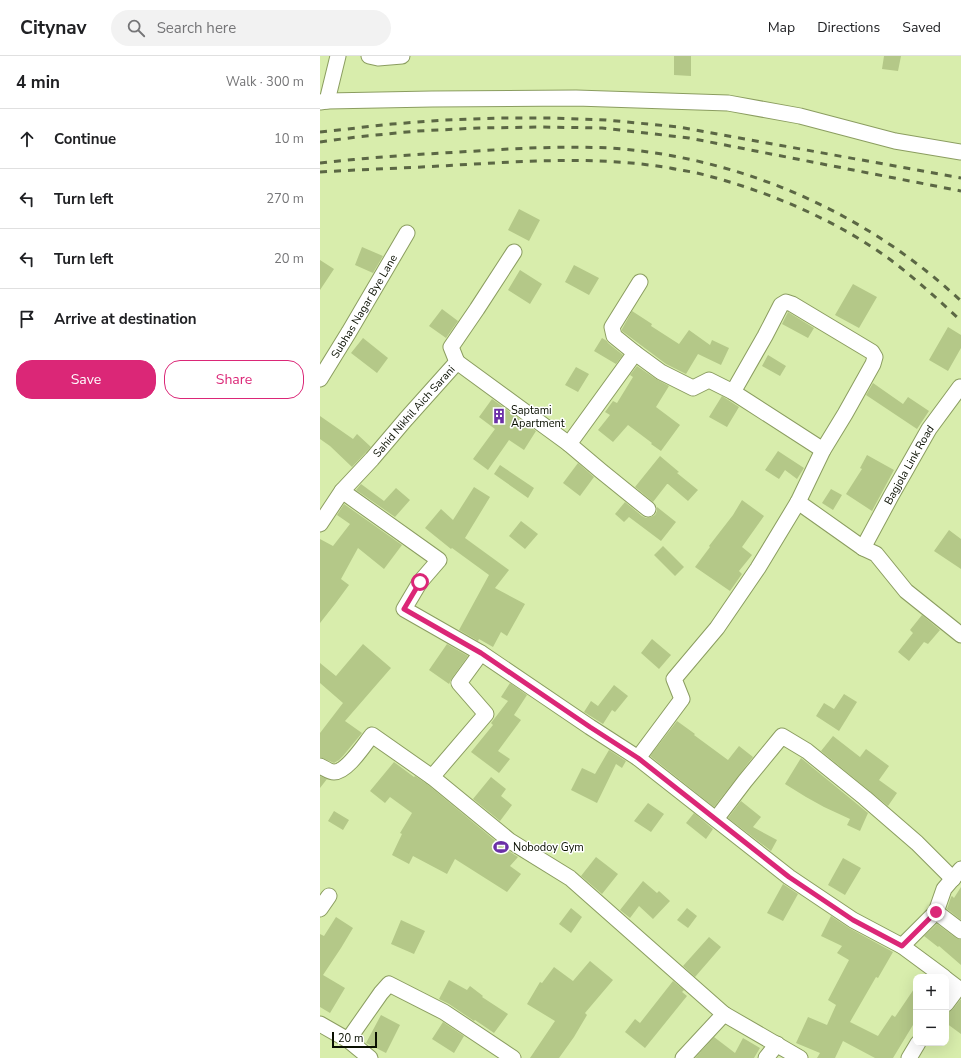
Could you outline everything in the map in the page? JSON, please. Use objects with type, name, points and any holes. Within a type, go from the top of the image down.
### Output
[{"type":"street","points":[[338,56],[324,102],[432,98],[576,98],[728,103],[800,116],[895,141],[961,152]]},
{"type":"street","points":[[369,56],[378,58],[402,56]]},
{"type":"street","name":"Subhas Nagar Bye Lane","points":[[320,379],[407,233]]},
{"type":"street","points":[[457,362],[451,347],[514,252]]},
{"type":"street","points":[[640,282],[612,327],[614,336],[661,372],[693,388],[709,380],[733,392],[823,450]]},
{"type":"street","points":[[638,758],[682,699],[674,679],[717,628],[758,568],[798,502],[823,450],[873,364],[875,357],[872,352],[792,304],[786,302],[781,304],[765,336],[733,392]]},
{"type":"street","points":[[569,444],[635,353]]},
{"type":"street","name":"Sahid Nikhil Aich Sarani","points":[[320,524],[342,491],[457,362],[569,444],[648,509]]},
{"type":"street","name":"Bagjola Link Road","points":[[863,548],[929,428],[960,387],[961,388]]},
{"type":"street","points":[[342,491],[439,560],[420,582],[404,609],[481,653],[638,758],[789,877],[853,920],[902,946],[940,974]]},
{"type":"street","points":[[798,502],[863,548],[876,554],[906,591],[961,635]]},
{"type":"street","points":[[432,777],[486,714],[459,683],[481,653]]},
{"type":"street","points":[[320,766],[334,772],[341,770],[347,766],[372,735],[432,777],[510,841],[570,878],[724,1014],[800,1058]]},
{"type":"street","points":[[716,819],[782,736],[807,751],[917,843],[957,874],[944,889],[936,912],[902,946]]},
{"type":"street","points":[[320,909],[329,896]]},
{"type":"street","points":[[936,912],[961,931]]},
{"type":"street","points":[[949,981],[960,989],[949,1001]]},
{"type":"street","points":[[348,1040],[389,984],[444,1012],[513,1058]]},
{"type":"street","points":[[683,1058],[724,1014]]},
{"type":"street","points":[[320,1024],[348,1040],[370,1058]]},
{"type":"street","points":[[766,1058],[777,1044]]},
{"type":"street","points":[[909,1058],[916,1046]]},
{"type":"building","points":[[674,56],[691,56],[691,76],[674,75]]},
{"type":"building","points":[[884,56],[901,56],[898,71],[882,69]]},
{"type":"building","points":[[519,209],[540,220],[529,241],[508,230]]},
{"type":"building","points":[[362,247],[383,256],[373,273],[355,265]]},
{"type":"building","points":[[320,260],[334,269],[320,290]]},
{"type":"building","points":[[574,265],[599,278],[589,295],[565,282]]},
{"type":"building","points":[[520,270],[542,284],[530,304],[508,290]]},
{"type":"building","points":[[853,284],[877,297],[859,328],[835,315]]},
{"type":"building","points":[[442,309],[458,321],[446,338],[429,326]]},
{"type":"building","points":[[632,311],[652,324],[651,326],[679,344],[689,330],[710,345],[712,340],[729,348],[721,365],[698,354],[686,374],[666,364],[622,331]]},
{"type":"building","points":[[788,312],[814,328],[808,338],[782,324]]},
{"type":"building","points":[[948,327],[961,335],[961,348],[948,371],[929,360]]},
{"type":"building","points":[[363,338],[388,358],[377,373],[351,353]]},
{"type":"building","points":[[602,338],[623,355],[616,364],[594,351]]},
{"type":"building","points":[[768,355],[786,366],[780,376],[762,366]]},
{"type":"building","points":[[637,366],[669,386],[656,407],[680,425],[661,451],[628,425],[613,442],[598,430],[610,415],[605,412],[613,401],[617,403],[633,377],[630,375]]},
{"type":"building","points":[[576,367],[589,374],[578,392],[565,385]]},
{"type":"building","points":[[873,383],[903,404],[908,397],[929,411],[917,429],[866,395]]},
{"type":"building","points":[[722,396],[739,407],[727,427],[709,417]]},
{"type":"building","points":[[492,399],[536,431],[524,450],[509,440],[488,470],[473,459],[495,429],[479,417]]},
{"type":"building","points":[[320,416],[353,439],[357,434],[371,447],[352,467],[330,446],[320,439]]},
{"type":"building","points":[[778,451],[804,468],[797,479],[785,470],[779,479],[765,470]]},
{"type":"building","points":[[867,455],[894,470],[872,511],[846,494],[862,469],[860,468]]},
{"type":"building","points":[[660,456],[679,472],[677,473],[698,490],[688,501],[668,484],[653,502],[635,487]]},
{"type":"building","points":[[578,463],[594,477],[580,496],[563,483]]},
{"type":"building","points":[[500,465],[534,488],[528,498],[494,474]]},
{"type":"building","points":[[361,484],[384,501],[396,488],[410,500],[395,517],[356,490]]},
{"type":"building","points":[[474,487],[490,497],[465,538],[509,570],[495,588],[525,604],[507,636],[501,632],[493,647],[479,639],[478,641],[459,630],[489,575],[452,548],[451,549],[425,528],[441,509],[453,520]]},
{"type":"building","points":[[831,489],[842,495],[833,510],[822,503]]},
{"type":"building","points":[[742,500],[764,516],[742,547],[752,555],[739,571],[742,574],[730,591],[695,567],[733,515]]},
{"type":"building","points":[[625,502],[646,518],[655,515],[657,507],[676,522],[661,541],[629,517],[624,522],[615,514]]},
{"type":"building","points":[[344,504],[402,545],[384,569],[358,548],[341,579],[349,585],[320,623],[320,539],[333,546],[350,524],[337,515]]},
{"type":"building","points":[[521,521],[538,534],[525,549],[509,536]]},
{"type":"building","points":[[949,530],[961,539],[961,569],[934,551]]},
{"type":"building","points":[[663,546],[684,567],[675,576],[654,555]]},
{"type":"building","points":[[922,615],[940,630],[928,644],[924,642],[909,661],[898,652],[913,633],[910,630]]},
{"type":"building","points":[[652,639],[671,655],[659,669],[641,653]]},
{"type":"building","points":[[363,644],[391,668],[345,721],[362,733],[343,756],[334,763],[320,757],[320,733],[343,703],[320,683],[320,663],[336,676]]},
{"type":"building","points":[[447,644],[468,656],[449,684],[429,670]]},
{"type":"building","points":[[510,683],[527,695],[514,715],[521,720],[498,751],[510,759],[499,773],[471,752],[493,725],[491,723],[508,701],[501,697]]},
{"type":"building","points":[[614,685],[628,696],[615,712],[612,710],[603,724],[584,712],[591,701],[598,706]]},
{"type":"building","points":[[844,694],[857,702],[839,731],[816,716],[824,703],[834,709]]},
{"type":"building","points":[[677,721],[728,760],[739,746],[753,757],[714,807],[650,756]]},
{"type":"building","points":[[833,736],[860,757],[866,749],[889,766],[879,780],[897,793],[888,806],[821,751]]},
{"type":"building","points":[[609,750],[626,761],[622,768],[616,764],[597,803],[571,790],[582,768],[595,774]]},
{"type":"building","points":[[801,758],[868,813],[860,831],[847,825],[850,819],[824,807],[785,784]]},
{"type":"building","points":[[394,762],[414,777],[415,776],[427,784],[504,848],[518,857],[510,866],[521,874],[507,892],[455,859],[447,874],[413,856],[409,864],[392,855],[402,834],[400,833],[412,813],[390,797],[385,803],[370,791]]},
{"type":"building","points":[[320,776],[327,779],[320,788]]},
{"type":"building","points":[[491,777],[506,789],[501,796],[512,805],[500,821],[473,799]]},
{"type":"building","points":[[741,801],[761,817],[753,827],[777,840],[771,851],[728,818]]},
{"type":"building","points":[[648,803],[664,814],[651,832],[634,821]]},
{"type":"building","points":[[334,811],[349,820],[343,830],[328,821]]},
{"type":"building","points":[[694,813],[713,829],[706,839],[686,823]]},
{"type":"building","points":[[596,857],[618,874],[602,894],[581,876]]},
{"type":"building","points":[[843,858],[861,868],[845,895],[828,885]]},
{"type":"building","points":[[643,881],[657,893],[659,891],[670,901],[653,919],[639,906],[630,918],[620,910]]},
{"type":"building","points":[[783,884],[798,894],[783,921],[767,913]]},
{"type":"building","points":[[961,887],[961,920],[947,909],[951,897],[952,896],[954,898]]},
{"type":"building","points":[[571,908],[582,917],[571,933],[559,924]]},
{"type":"building","points":[[687,908],[697,916],[688,928],[677,920]]},
{"type":"building","points":[[831,916],[849,928],[893,952],[878,978],[876,977],[850,1022],[878,1036],[892,1015],[895,1017],[913,990],[913,1025],[893,1058],[875,1058],[843,1041],[835,1058],[817,1058],[820,1053],[796,1043],[808,1017],[827,1025],[836,1005],[828,1000],[849,960],[837,953],[842,946],[821,936]]},
{"type":"building","points":[[336,917],[353,928],[323,975],[345,988],[330,1013],[320,1007],[320,934],[324,936]]},
{"type":"building","points":[[401,920],[425,931],[414,954],[391,944]]},
{"type":"building","points":[[937,924],[961,940],[961,965],[939,946],[938,947],[924,936]]},
{"type":"building","points":[[709,937],[721,947],[695,977],[683,966]]},
{"type":"building","points":[[590,961],[613,980],[585,1013],[587,1015],[559,1058],[530,1058],[555,1021],[527,1004],[540,982],[542,983],[554,967],[573,981]]},
{"type":"building","points":[[449,980],[467,990],[470,986],[483,996],[482,997],[508,1014],[494,1033],[439,999]]},
{"type":"building","points":[[673,981],[684,990],[682,992],[687,996],[645,1048],[625,1032],[635,1019],[640,1023]]},
{"type":"building","points":[[961,999],[961,1034],[949,1025],[949,1012]]},
{"type":"building","points":[[381,1015],[400,1025],[386,1053],[366,1043]]},
{"type":"building","points":[[443,1022],[464,1036],[454,1053],[432,1039]]},
{"type":"building","points":[[714,1037],[735,1053],[743,1038],[760,1048],[754,1058],[695,1058]]},
{"type":"railway","points":[[320,132],[445,120],[499,118],[606,120],[679,127],[961,178]]},
{"type":"railway","points":[[320,142],[417,131],[540,127],[602,128],[689,138],[961,191]]},
{"type":"railway","points":[[320,163],[437,153],[577,147],[610,148],[659,154],[706,163],[753,177],[799,194],[842,216],[884,241],[924,269],[961,301]]},
{"type":"railway","points":[[320,172],[564,160],[643,164],[697,173],[749,188],[776,198],[827,221],[851,234],[896,264],[961,321]]},
{"type":"place","name":"Saptami Apartment","points":[[499,416]]},
{"type":"place","name":"Nobodoy Gym","points":[[501,847]]},
{"type":"route","points":[[420,582],[404,609],[481,653],[638,758],[789,877],[853,920],[902,946],[936,912]]}]
